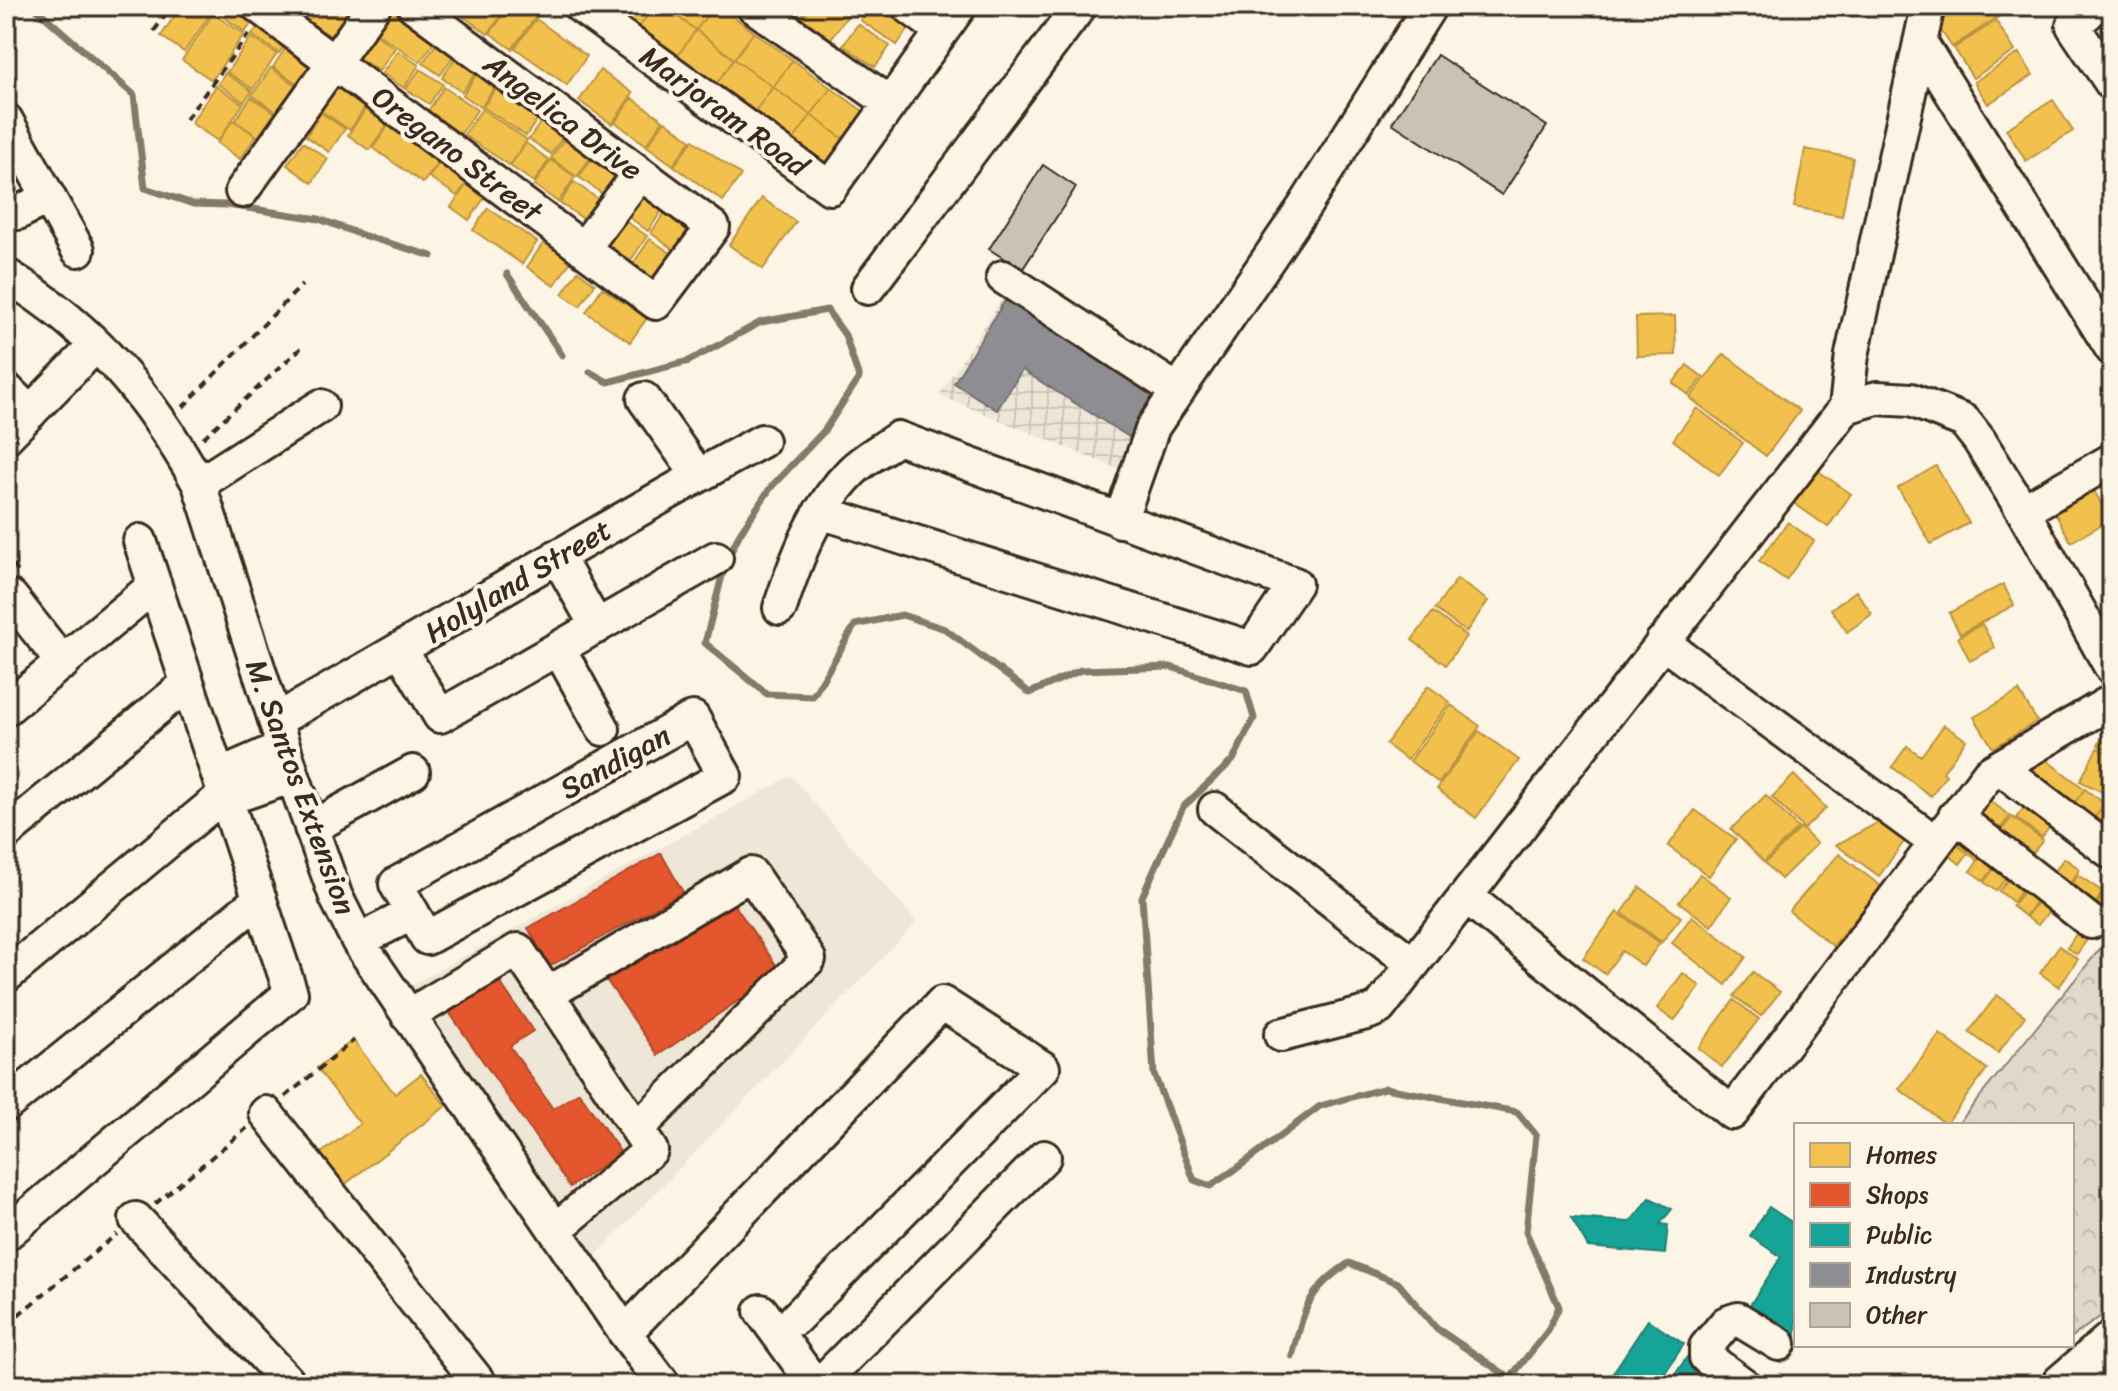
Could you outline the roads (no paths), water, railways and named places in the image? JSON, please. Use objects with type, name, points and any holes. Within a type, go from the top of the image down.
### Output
[{"type":"main road","points":[[2077,1380],[2112,1342]]},
{"type":"street","points":[[242,191],[374,6]]},
{"type":"street","name":"Angelica Drive","points":[[414,6],[713,227],[656,303]]},
{"type":"street","name":"Marjoram Road","points":[[580,6],[830,188],[890,103]]},
{"type":"street","points":[[753,6],[890,103],[951,18],[908,6]]},
{"type":"street","points":[[868,288],[1080,6]]},
{"type":"street","points":[[1120,521],[1153,427],[1304,207],[1430,6]]},
{"type":"street","points":[[1281,1035],[1379,1008],[1846,407],[1852,355],[1928,6]]},
{"type":"street","points":[[2096,6],[2073,26],[2112,84]]},
{"type":"street","name":"Oregano Street","points":[[262,8],[656,303]]},
{"type":"street","points":[[1920,42],[2112,349]]},
{"type":"street","points":[[6,120],[78,250]]},
{"type":"street","points":[[583,249],[639,174]]},
{"type":"street","points":[[6,212],[18,213],[48,197]]},
{"type":"street","name":"M. Santos Extension","points":[[6,275],[61,313],[96,345],[144,396],[183,456],[199,484],[311,828],[336,897],[358,941],[625,1333],[664,1385]]},
{"type":"street","points":[[1003,277],[1178,391]]},
{"type":"street","points":[[6,437],[96,345]]},
{"type":"street","points":[[6,389],[30,413]]},
{"type":"street","points":[[1846,407],[1877,398],[1911,400],[1964,421],[2023,511],[2112,669]]},
{"type":"street","points":[[644,399],[698,475]]},
{"type":"street","points":[[199,484],[321,406]]},
{"type":"street","points":[[780,608],[820,512],[853,470],[898,438],[1295,584],[1252,648],[820,512]]},
{"type":"street","name":"Holyland Street","points":[[6,976],[225,794],[233,769],[284,748],[401,650],[557,556],[762,441]]},
{"type":"street","points":[[2023,511],[2112,460]]},
{"type":"street","points":[[6,1234],[291,993],[140,541]]},
{"type":"street","points":[[557,556],[597,627]]},
{"type":"street","points":[[401,650],[440,716],[716,558]]},
{"type":"street","points":[[6,709],[155,585]]},
{"type":"street","points":[[17,589],[63,663]]},
{"type":"street","points":[[1662,642],[1935,842]]},
{"type":"street","points":[[559,649],[603,729]]},
{"type":"street","points":[[6,833],[187,684]]},
{"type":"street","points":[[1467,897],[1732,1113],[1989,773],[2112,701]]},
{"type":"street","name":"Sandigan","points":[[693,718],[725,776],[427,938],[413,913],[396,884],[693,718]]},
{"type":"street","points":[[1999,767],[2112,853]]},
{"type":"street","points":[[311,828],[413,772]]},
{"type":"street","points":[[1215,809],[1413,964]]},
{"type":"street","points":[[1955,816],[2091,922]]},
{"type":"street","points":[[547,994],[751,874],[760,886],[809,959],[638,1128]]},
{"type":"street","points":[[6,1105],[260,899]]},
{"type":"street","points":[[358,941],[413,913]]},
{"type":"street","points":[[408,1016],[518,950],[651,1150],[555,1230]]},
{"type":"street","points":[[625,1333],[942,1003],[1043,1068],[795,1319]]},
{"type":"street","points":[[266,1113],[481,1385]]},
{"type":"street","points":[[761,1311],[817,1385],[1044,1157]]},
{"type":"street","points":[[136,1219],[291,1385]]},
{"type":"street","points":[[1744,1385],[1706,1357],[1706,1347],[1726,1323],[1738,1319],[1779,1344]]},
{"type":"waterway","points":[[33,6],[134,95],[145,188],[193,204],[227,205],[319,219],[432,256]]},
{"type":"waterway","points":[[507,274],[562,355]]},
{"type":"waterway","points":[[590,372],[608,382],[689,361],[761,322],[827,310],[845,335],[859,378],[824,431],[771,487],[740,533],[725,564],[705,643],[767,694],[813,696],[855,625],[902,615],[945,629],[1030,693],[1081,670],[1171,667],[1246,691],[1254,718],[1233,760],[1183,807],[1142,897],[1154,1074],[1194,1180],[1210,1186],[1320,1106],[1385,1088],[1517,1112],[1536,1135],[1526,1232],[1559,1307],[1547,1332],[1510,1378],[1436,1328],[1398,1283],[1349,1263],[1315,1292],[1304,1313],[1292,1356]]}]
